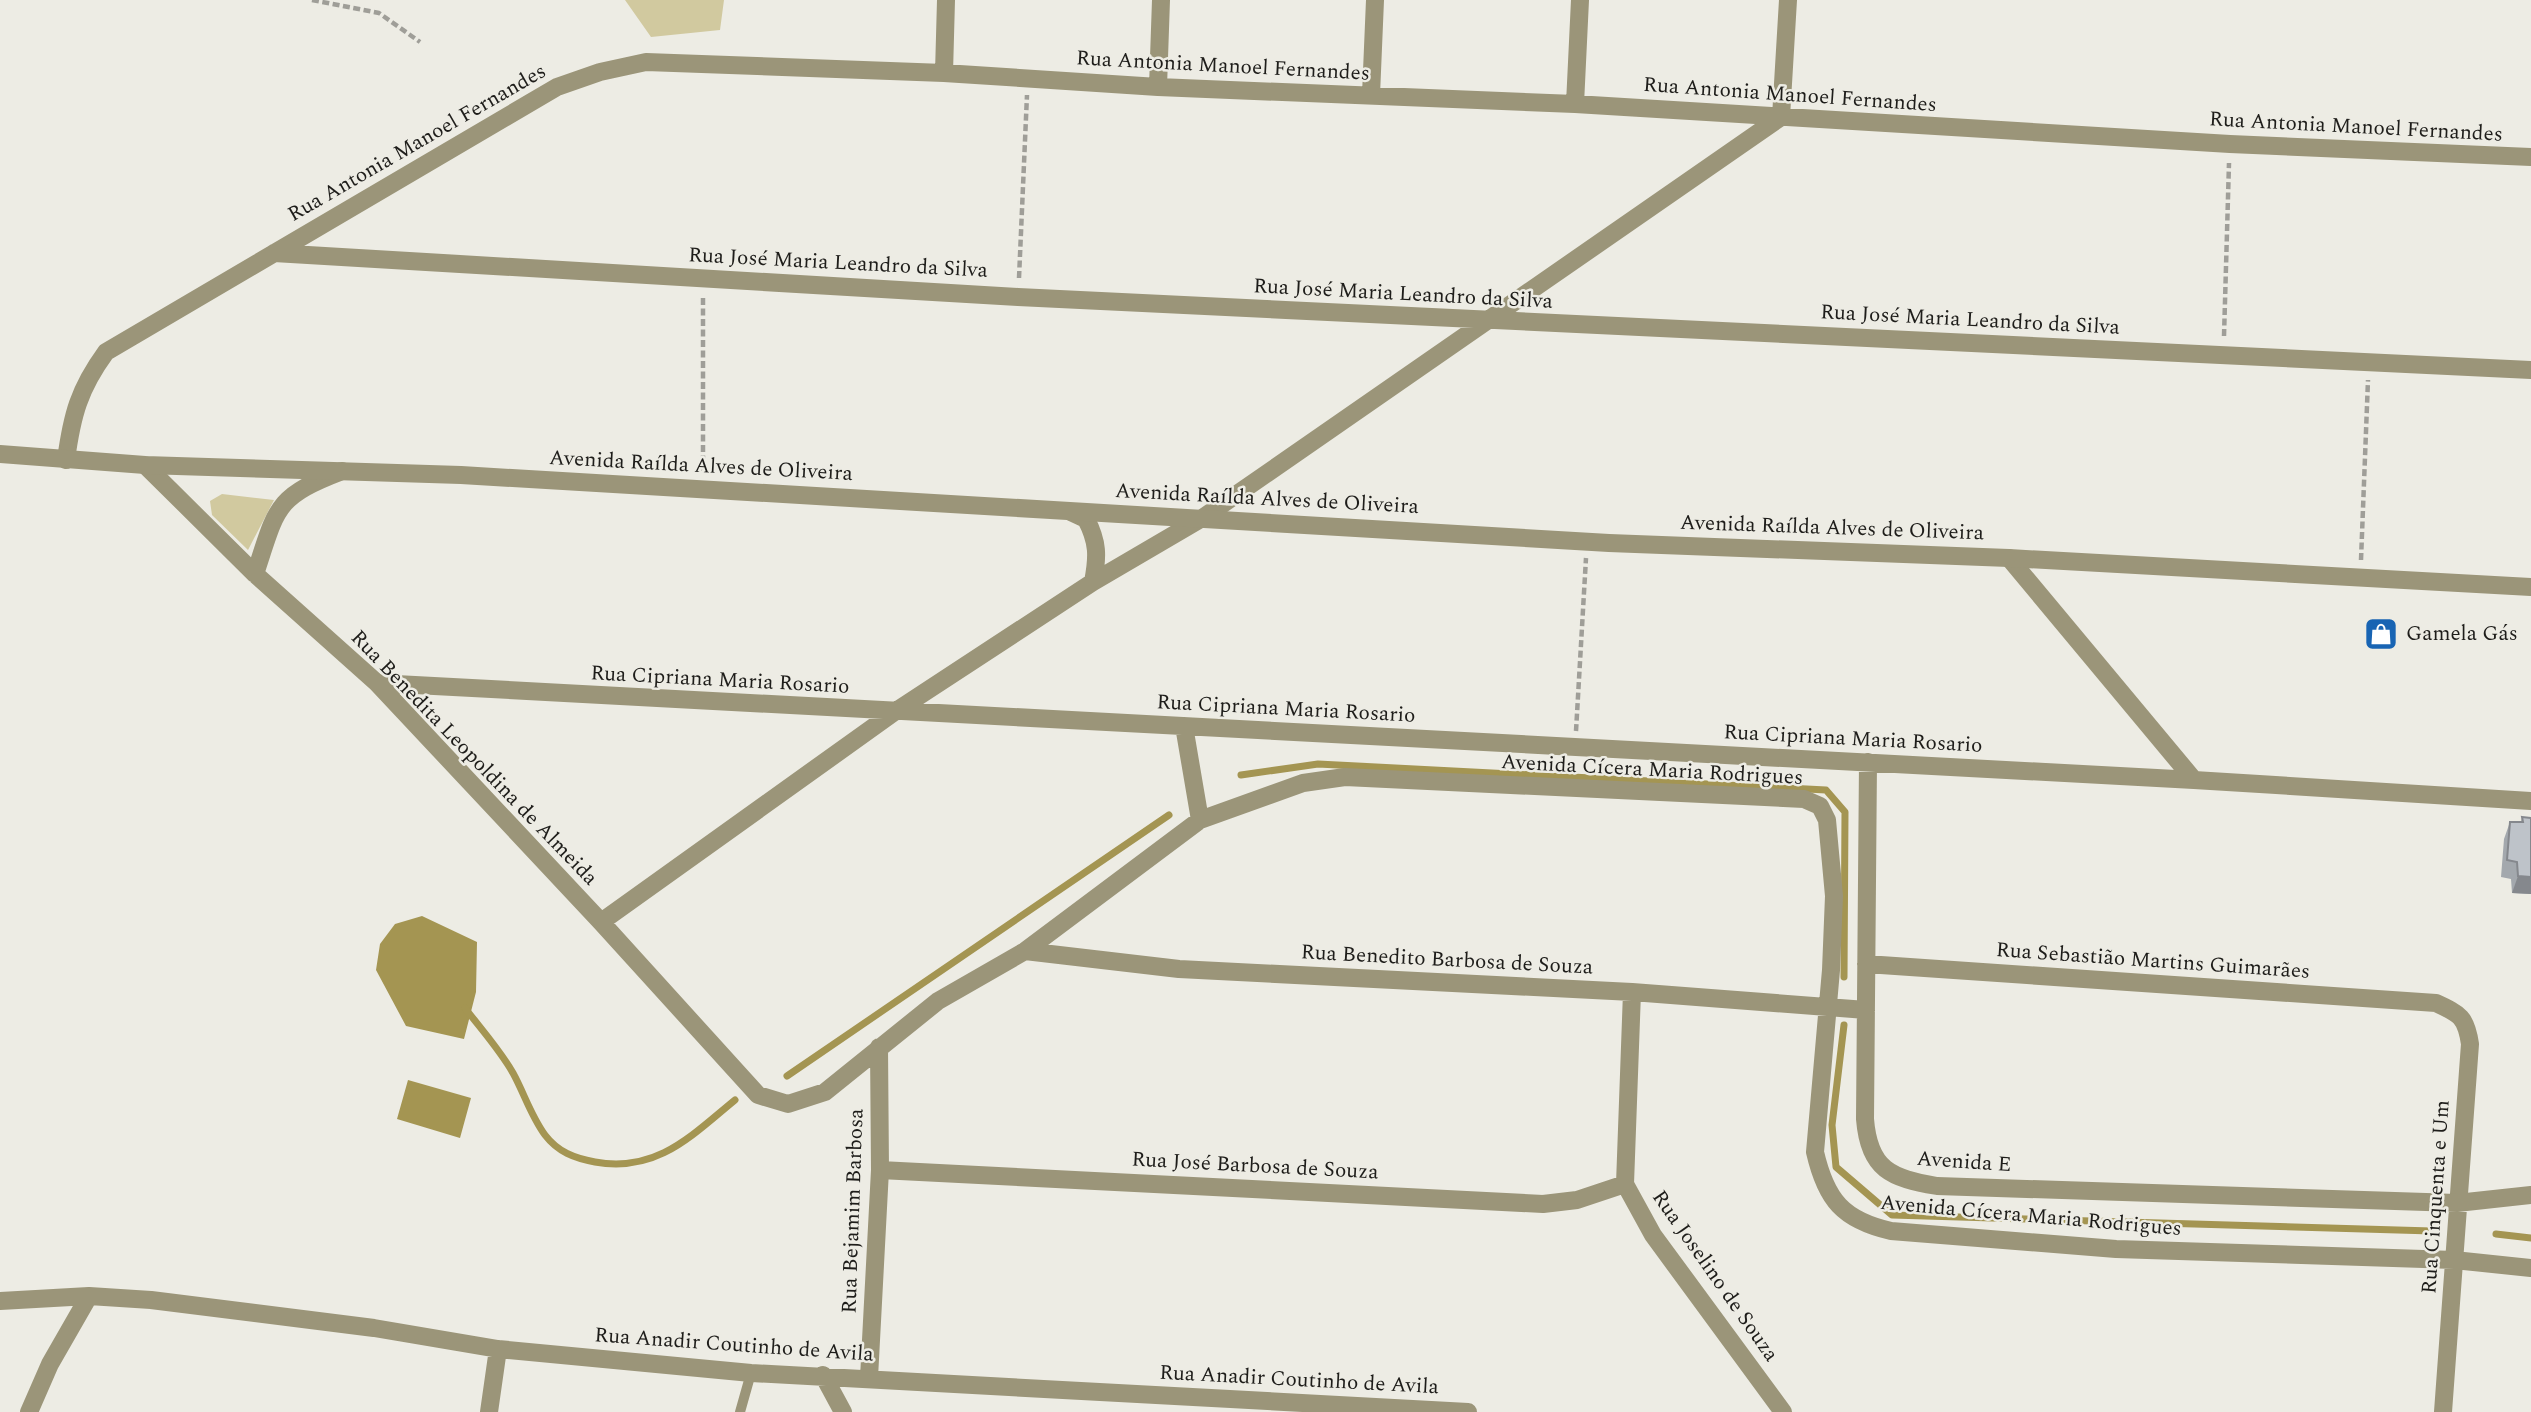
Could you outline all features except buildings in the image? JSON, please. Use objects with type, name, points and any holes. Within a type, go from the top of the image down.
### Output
[{"type":"street","points":[[944,73],[946,0]]},
{"type":"street","points":[[1158,87],[1161,0]]},
{"type":"street","points":[[1371,95],[1375,0]]},
{"type":"street","points":[[1574,104],[1580,0]]},
{"type":"street","points":[[601,922],[893,713],[1093,582],[1204,517],[1781,117],[1788,0]]},
{"type":"street","name":"Rua Antonia Manoel Fernandes","points":[[66,460],[76,402],[89,375],[106,352],[556,87],[600,72],[646,62],[944,73],[1158,87],[1574,104],[2230,144],[2531,158]]},
{"type":"street","name":"Rua José Maria Leandro da Silva","points":[[274,253],[1018,297],[2531,370]]},
{"type":"street","name":"Avenida Raílda Alves de Oliveira","points":[[0,454],[145,465],[345,470],[1587,540],[2009,558],[2531,587]]},
{"type":"street","name":"Rua Benedita Leopoldina de Almeida","points":[[145,465],[255,574],[377,683],[601,922],[758,1096]]},
{"type":"street","points":[[255,574],[272,521],[284,503],[303,486],[345,470]]},
{"type":"street","points":[[1071,512],[1086,519],[1095,535],[1099,548],[1093,582]]},
{"type":"street","points":[[2009,558],[2194,780]]},
{"type":"street","name":"Rua Cipriana Maria Rosario","points":[[377,683],[893,713],[1868,762],[2531,801]]},
{"type":"street","points":[[1184,726],[1200,820]]},
{"type":"street","name":"Avenida E","points":[[1868,762],[1867,1143],[1882,1169],[1904,1180],[1937,1186],[2457,1203],[2531,1195]]},
{"type":"street","name":"Avenida Cícera Maria Rodrigues","points":[[758,1096],[788,1104],[807,1100],[838,1083],[938,1001],[1025,951],[1200,820],[1303,783],[1345,777],[1804,799],[1820,806],[1830,834],[1834,896],[1831,970],[1815,1152],[1820,1175],[1845,1213],[1865,1225],[1891,1231],[2116,1249],[2454,1260],[2531,1268]]},
{"type":"street","name":"Rua Benedito Barbosa de Souza","points":[[1025,951],[1179,969],[1632,992],[1866,1010]]},
{"type":"street","name":"Rua Sebastião Martins Guimarães","points":[[1866,964],[2436,1003]]},
{"type":"street","name":"Rua Joselino de Souza","points":[[1632,992],[1625,1184],[1653,1235],[1783,1412]]},
{"type":"street","name":"Rua Cinquenta e Um","points":[[2436,1003],[2458,1013],[2467,1027],[2470,1044],[2444,1412]]},
{"type":"street","name":"Rua Bejamim Barbosa","points":[[869,1378],[880,1170],[879,1047]]},
{"type":"street","name":"Rua José Barbosa de Souza","points":[[880,1170],[1543,1204],[1577,1200],[1625,1184]]},
{"type":"street","points":[[29,1412],[50,1364],[89,1296]]},
{"type":"street","name":"Rua Anadir Coutinho de Avila","points":[[0,1301],[89,1296],[284,1315],[498,1349],[751,1373],[1468,1412]]},
{"type":"street","points":[[489,1412],[498,1349]]},
{"type":"street","points":[[823,1375],[843,1412]]},
{"type":"lane","points":[[740,1412],[751,1373]]},
{"type":"path","points":[[312,0],[379,13],[420,42]]},
{"type":"path","points":[[1018,297],[1028,80]]},
{"type":"path","points":[[2224,354],[2230,144]]},
{"type":"path","points":[[703,278],[703,489]]},
{"type":"path","points":[[2362,547],[2369,362]]},
{"type":"path","points":[[1575,747],[1587,540]]},
{"type":"shaded area","points":[[625,0],[724,0],[720,30],[651,37]]},
{"type":"shaded area","points":[[222,494],[274,500],[248,550],[212,515],[210,501]]},
{"type":"shaded area","points":[[422,916],[477,942],[476,992],[464,1039],[406,1026],[376,970],[380,944],[395,924]]},
{"type":"shaded area","points":[[408,1080],[471,1098],[460,1138],[397,1119]]},
{"type":"waterway","points":[[1241,775],[1318,764],[1826,790],[1845,812],[1844,977]]},
{"type":"waterway","points":[[787,1076],[1169,815]]},
{"type":"waterway","points":[[465,1008],[508,1064],[545,1135],[555,1146],[573,1156],[617,1164],[655,1157],[688,1138],[735,1100]]},
{"type":"waterway","points":[[1844,1025],[1832,1125],[1836,1167],[1892,1215],[2432,1231]]},
{"type":"waterway","points":[[2496,1234],[2531,1238]]},
{"type":"place","name":"Gamela Gás","points":[[2381,634]]}]
